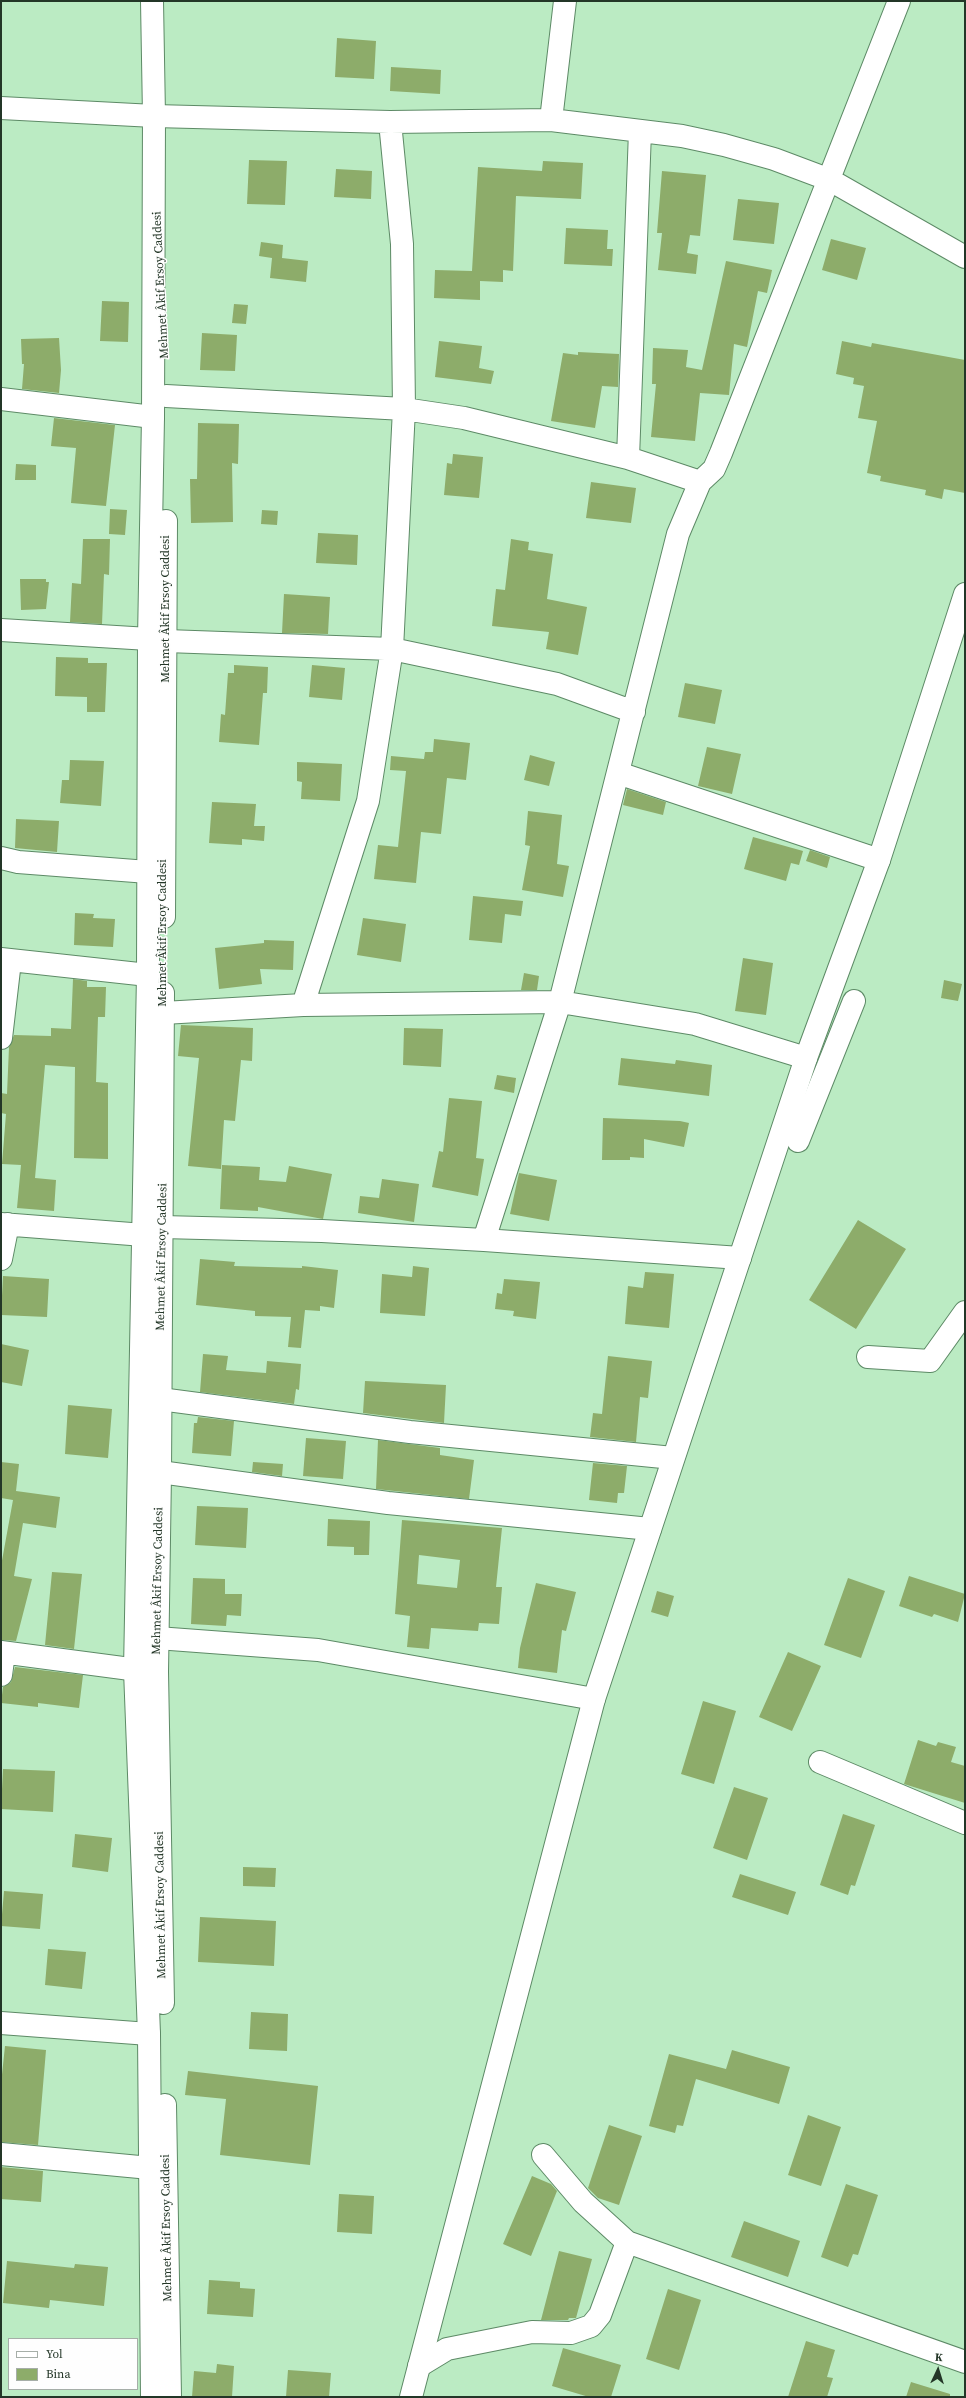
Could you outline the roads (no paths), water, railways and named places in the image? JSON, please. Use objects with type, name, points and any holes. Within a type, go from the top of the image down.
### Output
[{"type":"street","name":"Mehmet Âkif Ersoy Caddesi","points":[[152,1],[154,116],[153,417],[163,1013],[135,1670],[149,2034],[152,2397]]},
{"type":"street","points":[[551,120],[566,1]]},
{"type":"street","points":[[484,1240],[560,1002],[678,534],[700,482],[714,469],[721,453],[830,180],[899,1]]},
{"type":"street","points":[[1,108],[154,116],[390,122],[551,120],[640,131],[724,145],[774,159],[830,180],[965,257]]},
{"type":"street","name":"Mehmet Âkif Ersoy Caddesi","points":[[154,116],[166,396],[148,872],[148,975],[153,1231],[160,1399],[156,1672],[170,2397]]},
{"type":"street","points":[[303,1005],[368,801],[392,649],[404,409],[402,244],[390,122]]},
{"type":"street","points":[[628,458],[640,131]]},
{"type":"street","points":[[166,396],[404,409],[464,418],[628,458],[700,482]]},
{"type":"street","points":[[1,399],[153,417]]},
{"type":"street","points":[[411,2397],[594,1699],[806,1058],[879,860],[965,594]]},
{"type":"street","points":[[1,630],[157,640],[392,649],[557,684],[634,712]]},
{"type":"street","points":[[618,773],[879,860]]},
{"type":"street","points":[[1,858],[18,862],[148,872]]},
{"type":"street","points":[[1,1038],[6,960],[148,975]]},
{"type":"street","points":[[798,1141],[854,1000]]},
{"type":"street","points":[[163,1013],[303,1005],[560,1002],[695,1024],[806,1058]]},
{"type":"street","points":[[1,1258],[5,1224],[153,1231],[322,1231],[484,1240],[740,1258]]},
{"type":"street","points":[[868,1357],[930,1362],[965,1312]]},
{"type":"street","points":[[160,1399],[410,1432],[673,1458]]},
{"type":"street","points":[[160,1472],[388,1503],[650,1529]]},
{"type":"street","points":[[157,1638],[318,1650],[594,1699]]},
{"type":"street","points":[[1,1675],[2,1652],[156,1672]]},
{"type":"street","points":[[820,1762],[965,1823]]},
{"type":"street","points":[[1,2023],[149,2034]]},
{"type":"street","points":[[1,2154],[150,2168]]},
{"type":"street","points":[[543,2155],[583,2202],[626,2242],[965,2362]]},
{"type":"street","points":[[419,2366],[447,2349],[532,2332],[572,2333],[591,2326],[600,2315],[626,2242]]}]
